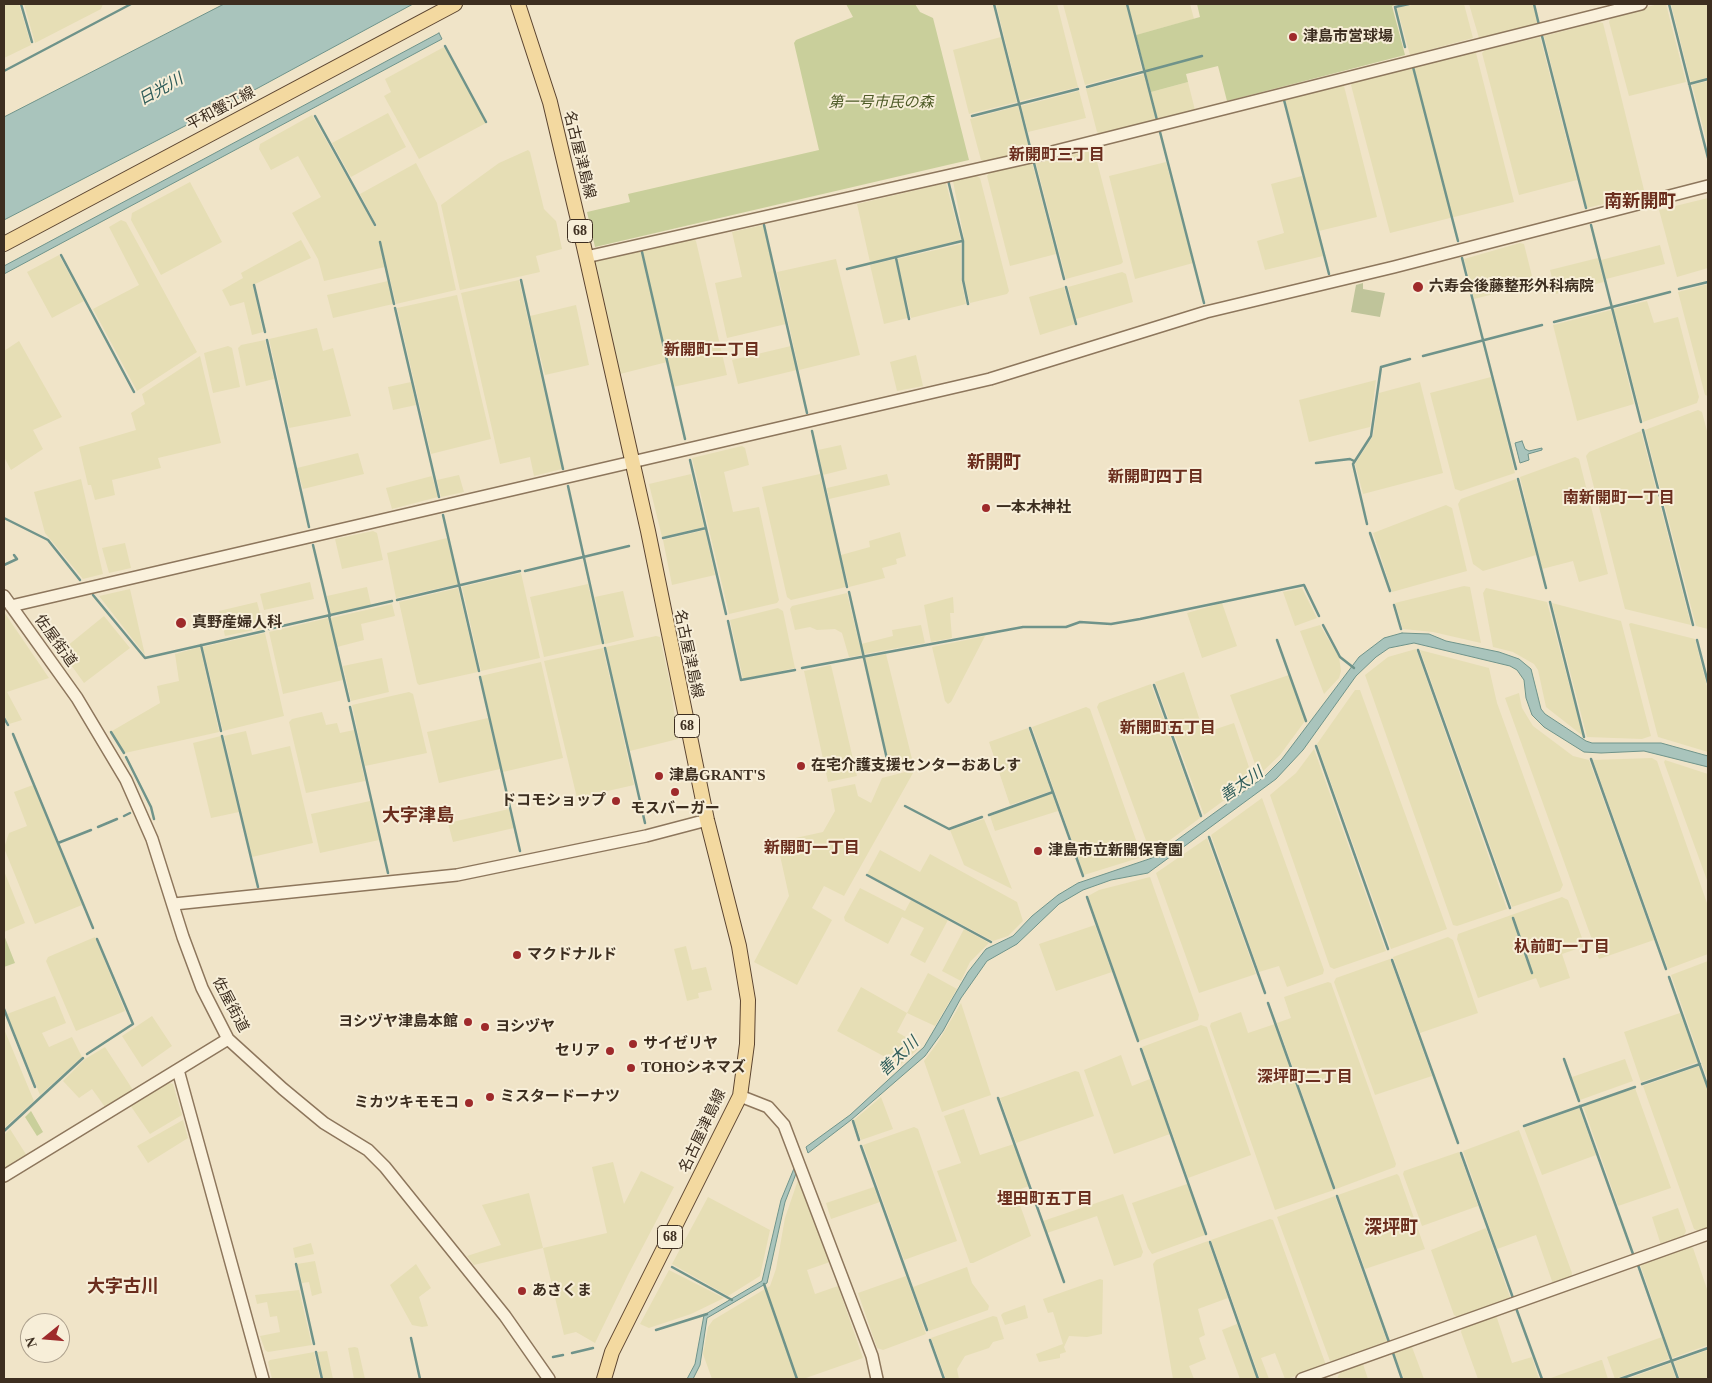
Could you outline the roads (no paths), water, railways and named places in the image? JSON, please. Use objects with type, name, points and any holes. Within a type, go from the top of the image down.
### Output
[{"type":"main road","name":"平和蟹江線","points":[[4,244],[455,4]]},
{"type":"main road","name":"名古屋津島線","points":[[518,4],[550,102],[586,257],[633,461],[706,820],[739,946],[748,1000],[747,1044],[740,1096],[612,1352],[604,1379]]},
{"type":"street","points":[[586,257],[1040,155],[1641,4]]},
{"type":"street","points":[[7,601],[990,379],[1206,312],[1298,291],[1708,186]]},
{"type":"street","name":"佐屋街道","points":[[7,601],[78,698],[138,802],[174,904],[183,937],[206,999],[228,1038],[283,1090],[324,1123],[368,1150],[385,1166],[494,1302],[549,1379]]},
{"type":"street","points":[[174,904],[457,875],[646,836],[706,820]]},
{"type":"street","points":[[4,1176],[228,1038]]},
{"type":"street","points":[[178,1070],[263,1379]]},
{"type":"street","points":[[740,1096],[768,1107],[784,1125],[872,1356],[877,1379]]},
{"type":"street","points":[[1302,1379],[1708,1234]]},
{"type":"water","name":"日光川","points":[[224,4],[413,4],[258,88],[4,220],[4,117]]},
{"type":"water","points":[[439,33],[442,39],[4,274],[4,266]]},
{"type":"water","points":[[1522,441],[1525,449],[1529,451],[1542,448],[1542,450],[1528,454],[1529,460],[1520,463],[1515,443]]},
{"type":"water","points":[[1402,633],[1429,634],[1446,641],[1499,652],[1519,659],[1531,669],[1541,709],[1545,714],[1586,741],[1592,743],[1661,743],[1708,756],[1708,767],[1644,751],[1584,752],[1544,727],[1532,715],[1526,698],[1524,680],[1517,670],[1510,666],[1414,643],[1389,648],[1376,657],[1356,676],[1303,750],[1276,779],[1148,873],[1111,880],[1083,890],[1059,904],[1017,944],[987,961],[961,998],[943,1031],[925,1056],[851,1120],[808,1153],[806,1147],[850,1115],[924,1047],[968,972],[986,949],[1013,936],[1032,916],[1058,895],[1078,883],[1152,858],[1264,777],[1282,759],[1359,657],[1384,638]]},
{"type":"water","points":[[795,1166],[797,1171],[785,1202],[767,1283],[707,1318],[700,1365],[693,1379],[687,1379],[695,1364],[704,1315],[762,1281],[781,1200]]},
{"type":"waterway","points":[[21,4],[32,42]]},
{"type":"waterway","points":[[4,71],[131,4]]},
{"type":"waterway","points":[[994,4],[1031,151]]},
{"type":"waterway","points":[[1127,4],[1157,120]]},
{"type":"waterway","points":[[1405,47],[1395,7],[1409,4]]},
{"type":"waterway","points":[[1534,4],[1539,25]]},
{"type":"waterway","points":[[1669,4],[1708,158]]},
{"type":"waterway","points":[[1542,36],[1586,208]]},
{"type":"waterway","points":[[445,46],[486,122]]},
{"type":"waterway","points":[[1087,87],[1202,56]]},
{"type":"waterway","points":[[1413,67],[1458,241]]},
{"type":"waterway","points":[[1689,84],[1708,79]]},
{"type":"waterway","points":[[972,116],[1078,89]]},
{"type":"waterway","points":[[1284,100],[1329,274]]},
{"type":"waterway","points":[[315,116],[375,225]]},
{"type":"waterway","points":[[1160,132],[1204,303]]},
{"type":"waterway","points":[[1034,163],[1064,279]]},
{"type":"waterway","points":[[948,180],[963,241],[963,280],[968,304]]},
{"type":"waterway","points":[[764,225],[807,413]]},
{"type":"waterway","points":[[1591,225],[1641,422]]},
{"type":"waterway","points":[[847,269],[962,241]]},
{"type":"waterway","points":[[380,242],[394,304]]},
{"type":"waterway","points":[[642,252],[685,439]]},
{"type":"waterway","points":[[61,255],[134,392]]},
{"type":"waterway","points":[[896,258],[909,319]]},
{"type":"waterway","points":[[1462,258],[1516,469]]},
{"type":"waterway","points":[[521,280],[563,469]]},
{"type":"waterway","points":[[1679,289],[1708,282]]},
{"type":"waterway","points":[[254,285],[265,332]]},
{"type":"waterway","points":[[1066,287],[1076,324]]},
{"type":"waterway","points":[[1554,322],[1670,292]]},
{"type":"waterway","points":[[395,308],[439,497]]},
{"type":"waterway","points":[[1423,356],[1542,325]]},
{"type":"waterway","points":[[267,340],[309,527]]},
{"type":"waterway","points":[[1367,524],[1353,464],[1371,436],[1381,367],[1410,359]]},
{"type":"waterway","points":[[1643,430],[1693,625]]},
{"type":"waterway","points":[[812,431],[847,587]]},
{"type":"waterway","points":[[1316,463],[1350,459],[1354,461]]},
{"type":"waterway","points":[[690,460],[726,614]]},
{"type":"waterway","points":[[1518,479],[1546,588]]},
{"type":"waterway","points":[[568,486],[603,643]]},
{"type":"waterway","points":[[443,515],[479,671]]},
{"type":"waterway","points":[[4,518],[48,540],[80,580]]},
{"type":"waterway","points":[[663,538],[706,528]]},
{"type":"waterway","points":[[1370,533],[1390,591]]},
{"type":"waterway","points":[[313,545],[330,616]]},
{"type":"waterway","points":[[525,571],[629,546]]},
{"type":"waterway","points":[[4,565],[17,559],[14,555]]},
{"type":"waterway","points":[[397,600],[520,571]]},
{"type":"waterway","points":[[802,668],[1023,627],[1066,627],[1080,622],[1111,624],[1304,585],[1319,616]]},
{"type":"waterway","points":[[849,592],[889,768]]},
{"type":"waterway","points":[[93,595],[145,658],[264,631]]},
{"type":"waterway","points":[[269,629],[392,601]]},
{"type":"waterway","points":[[1550,602],[1584,737]]},
{"type":"waterway","points":[[1394,605],[1401,629]]},
{"type":"waterway","points":[[329,616],[349,701]]},
{"type":"waterway","points":[[728,621],[741,680],[795,670]]},
{"type":"waterway","points":[[1323,625],[1340,657],[1354,668]]},
{"type":"waterway","points":[[1277,640],[1306,721]]},
{"type":"waterway","points":[[1697,640],[1708,683]]},
{"type":"waterway","points":[[201,645],[221,731]]},
{"type":"waterway","points":[[605,648],[645,823]]},
{"type":"waterway","points":[[1418,650],[1510,908]]},
{"type":"waterway","points":[[480,677],[520,851]]},
{"type":"waterway","points":[[1154,685],[1201,816]]},
{"type":"waterway","points":[[350,707],[388,873]]},
{"type":"waterway","points":[[4,718],[8,725]]},
{"type":"waterway","points":[[1030,728],[1083,876]]},
{"type":"waterway","points":[[111,732],[124,753]]},
{"type":"waterway","points":[[13,734],[93,928]]},
{"type":"waterway","points":[[222,736],[258,887]]},
{"type":"waterway","points":[[1316,746],[1388,949]]},
{"type":"waterway","points":[[126,757],[151,807],[154,819]]},
{"type":"waterway","points":[[1591,759],[1666,969]]},
{"type":"waterway","points":[[989,815],[1053,792]]},
{"type":"waterway","points":[[905,806],[949,829],[982,817]]},
{"type":"waterway","points":[[124,816],[130,813]]},
{"type":"waterway","points":[[98,827],[117,819]]},
{"type":"waterway","points":[[58,843],[91,830]]},
{"type":"waterway","points":[[1209,837],[1265,993]]},
{"type":"waterway","points":[[867,875],[991,942]]},
{"type":"waterway","points":[[1087,897],[1138,1041]]},
{"type":"waterway","points":[[1513,918],[1532,973]]},
{"type":"waterway","points":[[87,1054],[133,1024],[97,939]]},
{"type":"waterway","points":[[1392,960],[1458,1143]]},
{"type":"waterway","points":[[1669,977],[1708,1088]]},
{"type":"waterway","points":[[1268,1003],[1334,1188]]},
{"type":"waterway","points":[[4,1009],[35,1087]]},
{"type":"waterway","points":[[1141,1049],[1206,1234]]},
{"type":"waterway","points":[[4,1131],[83,1058]]},
{"type":"waterway","points":[[1564,1059],[1579,1101]]},
{"type":"waterway","points":[[1642,1084],[1700,1064]]},
{"type":"waterway","points":[[1524,1126],[1635,1087]]},
{"type":"waterway","points":[[998,1098],[1064,1282]]},
{"type":"waterway","points":[[1580,1106],[1633,1254]]},
{"type":"waterway","points":[[853,1121],[859,1140]]},
{"type":"waterway","points":[[861,1146],[927,1330]]},
{"type":"waterway","points":[[1461,1153],[1513,1298]]},
{"type":"waterway","points":[[1337,1196],[1389,1342]]},
{"type":"waterway","points":[[1210,1242],[1258,1379]]},
{"type":"waterway","points":[[296,1264],[314,1344]]},
{"type":"waterway","points":[[1638,1265],[1678,1379]]},
{"type":"waterway","points":[[672,1267],[732,1300]]},
{"type":"waterway","points":[[764,1284],[797,1379]]},
{"type":"waterway","points":[[1516,1308],[1542,1379]]},
{"type":"waterway","points":[[656,1330],[707,1314]]},
{"type":"waterway","points":[[411,1338],[420,1379]]},
{"type":"waterway","points":[[930,1340],[944,1379]]},
{"type":"waterway","points":[[572,1353],[593,1348]]},
{"type":"waterway","points":[[1620,1379],[1708,1348]]},
{"type":"waterway","points":[[316,1352],[322,1379]]},
{"type":"waterway","points":[[1393,1353],[1402,1379]]},
{"type":"waterway","points":[[553,1357],[563,1355]]},
{"type":"place","name":"津島市営球場","points":[[1293,37]]},
{"type":"place","name":"六寿会後藤整形外科病院","points":[[1418,287]]},
{"type":"place","name":"一本木神社","points":[[986,508]]},
{"type":"place","name":"真野産婦人科","points":[[181,623]]},
{"type":"place","name":"在宅介護支援センターおあしす","points":[[801,766]]},
{"type":"place","name":"津島GRANT'S","points":[[659,776]]},
{"type":"place","name":"モスバーガー","points":[[675,792]]},
{"type":"place","name":"ドコモショップ","points":[[616,801]]},
{"type":"place","name":"津島市立新開保育園","points":[[1038,851]]},
{"type":"place","name":"マクドナルド","points":[[517,955]]},
{"type":"place","name":"ヨシヅヤ津島本館","points":[[468,1022]]},
{"type":"place","name":"ヨシヅヤ","points":[[485,1027]]},
{"type":"place","name":"サイゼリヤ","points":[[633,1044]]},
{"type":"place","name":"セリア","points":[[610,1051]]},
{"type":"place","name":"TOHOシネマズ","points":[[631,1068]]},
{"type":"place","name":"ミスタードーナツ","points":[[490,1097]]},
{"type":"place","name":"ミカツキモモコ","points":[[469,1103]]},
{"type":"place","name":"あさくま","points":[[522,1291]]},
{"type":"district","name":"新開町三丁目","points":[[1057,156]]},
{"type":"district","name":"南新開町","points":[[1640,202]]},
{"type":"district","name":"新開町二丁目","points":[[712,351]]},
{"type":"district","name":"新開町","points":[[994,463]]},
{"type":"district","name":"新開町四丁目","points":[[1156,478]]},
{"type":"district","name":"南新開町一丁目","points":[[1619,499]]},
{"type":"district","name":"新開町五丁目","points":[[1168,729]]},
{"type":"district","name":"大字津島","points":[[418,816]]},
{"type":"district","name":"新開町一丁目","points":[[812,849]]},
{"type":"district","name":"杁前町一丁目","points":[[1562,948]]},
{"type":"district","name":"深坪町二丁目","points":[[1305,1078]]},
{"type":"district","name":"埋田町五丁目","points":[[1045,1200]]},
{"type":"district","name":"深坪町","points":[[1391,1228]]},
{"type":"district","name":"大字古川","points":[[123,1287]]},
{"type":"park label","name":"第一号市民の森","points":[[881,103]]},
{"type":"water label","name":"善太川","points":[[1242,785]]},
{"type":"water label","name":"善太川","points":[[899,1057]]}]
